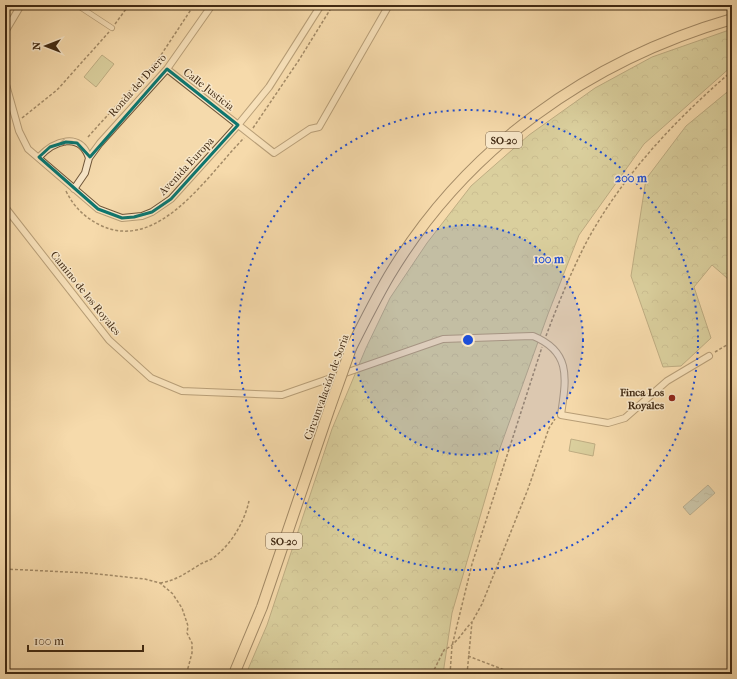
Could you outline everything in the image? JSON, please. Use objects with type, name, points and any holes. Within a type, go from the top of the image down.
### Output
[{"type":"highway","name":"Circunvalación de Soria","points":[[234,674],[262,607],[351,348],[369,312],[406,250],[451,193],[484,158],[511,134],[562,96],[600,72],[652,46],[732,19]]},
{"type":"street","points":[[5,32],[21,5]]},
{"type":"street","points":[[77,5],[112,28]]},
{"type":"street","name":"Ronda del Duero","points":[[74,189],[85,173],[89,158],[108,132],[167,69],[212,5]]},
{"type":"street","name":"Avenida Europa","points":[[17,122],[24,144],[98,209],[122,218],[134,217],[152,212],[171,199],[238,125],[269,87],[321,5]]},
{"type":"street","name":"Calle Justicia","points":[[167,69],[274,153],[310,129],[319,127],[389,5]]},
{"type":"street","points":[[5,81],[17,122]]},
{"type":"street","points":[[39,157],[55,144],[72,142],[84,148],[89,158]]},
{"type":"street","name":"Camino de los Royales","points":[[5,206],[109,340],[151,378],[182,391],[282,395],[443,339],[533,336],[544,340],[555,348],[562,360],[565,374],[561,415]]},
{"type":"street","points":[[561,415],[608,423],[625,418],[667,381],[709,356]]},
{"type":"path","points":[[17,122],[57,90],[112,28],[129,5]]},
{"type":"path","points":[[88,137],[156,62],[194,5]]},
{"type":"path","points":[[64,187],[71,201],[78,210],[89,219],[105,227],[127,230],[151,226],[168,217],[249,134],[299,60],[333,6],[328,5]]},
{"type":"path","points":[[709,356],[732,342]]},
{"type":"path","points":[[432,674],[444,650],[452,646],[472,622],[482,604],[528,489],[549,428],[554,420],[561,415]]},
{"type":"path","points":[[5,569],[122,576],[145,579],[160,583],[171,582],[200,564],[212,559],[233,538],[245,515],[249,501]]},
{"type":"path","points":[[160,583],[174,595],[182,608],[188,626],[187,633],[192,643],[192,653],[188,668],[183,674]]},
{"type":"path","points":[[467,674],[472,622]]},
{"type":"path","points":[[468,656],[514,674]]},
{"type":"highlighted area","points":[[167,69],[238,125],[171,199],[152,212],[134,217],[122,218],[98,209],[39,157],[50,147],[66,142],[77,143],[90,157]]},
{"type":"green space","points":[[732,29],[732,66],[644,144],[579,235],[548,314],[500,448],[452,613],[443,674],[246,674],[267,625],[332,429],[366,348],[390,298],[427,243],[471,186],[529,135],[595,88],[652,57]]},
{"type":"green space","points":[[102,55],[114,64],[96,87],[84,77]]},
{"type":"green space","points":[[732,88],[732,288],[727,278],[712,265],[694,287],[711,338],[681,366],[663,367],[631,276],[646,179],[686,126]]},
{"type":"green space","points":[[571,439],[595,444],[593,456],[569,451]]},
{"type":"water","points":[[708,485],[715,493],[690,515],[683,507]]},
{"type":"place","name":"Finca Los Royales","points":[[672,398]]}]
